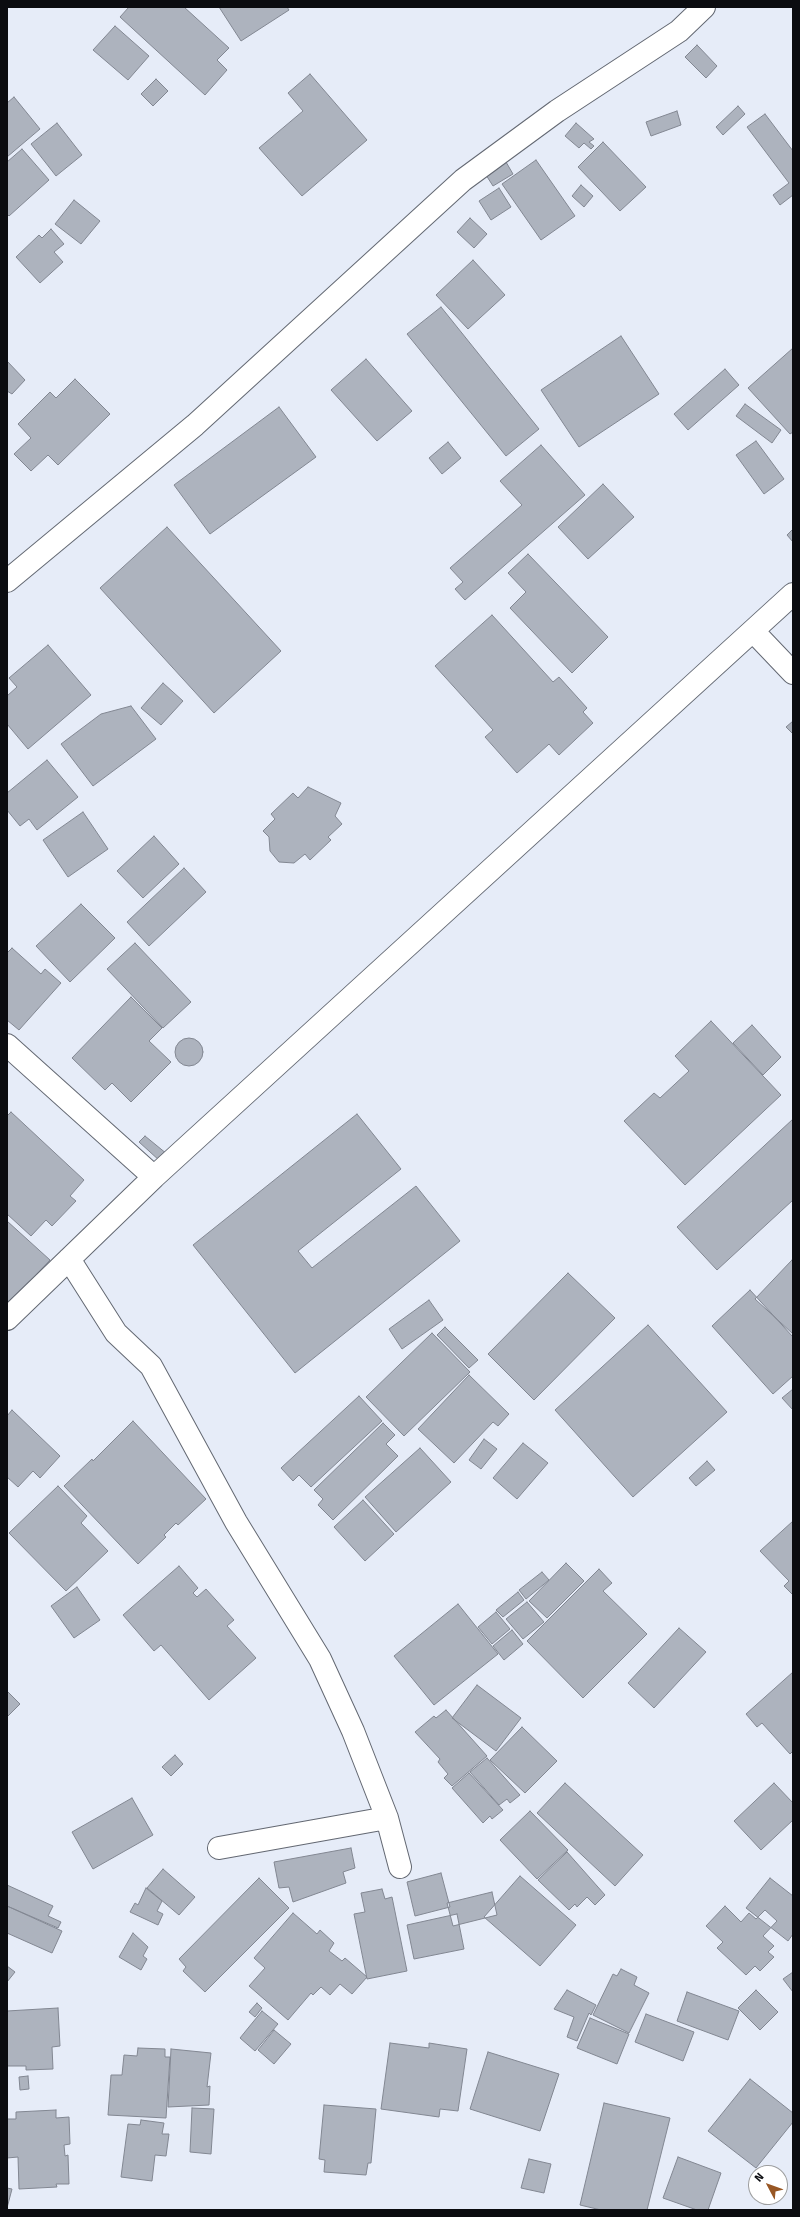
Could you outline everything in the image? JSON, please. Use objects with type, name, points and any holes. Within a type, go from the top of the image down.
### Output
[{"type":"street","points":[[7,581],[195,425],[463,180],[557,111],[679,31],[704,7]]},
{"type":"street","points":[[7,1319],[154,1177],[793,594]]},
{"type":"street","points":[[753,631],[793,673]]},
{"type":"street","points":[[7,1045],[154,1177]]},
{"type":"street","points":[[69,1259],[116,1333],[151,1366],[236,1522],[320,1659],[353,1731],[388,1818],[400,1867]]},
{"type":"street","points":[[219,1848],[388,1818]]},
{"type":"building","points":[[129,7],[184,7],[229,48],[217,60],[227,70],[205,95],[120,17]]},
{"type":"building","points":[[219,7],[287,7],[289,10],[241,41]]},
{"type":"building","points":[[115,26],[149,56],[128,80],[93,50]]},
{"type":"building","points":[[697,45],[717,66],[706,78],[685,57]]},
{"type":"building","points":[[310,74],[367,140],[302,196],[259,148],[303,111],[288,93]]},
{"type":"building","points":[[156,79],[168,91],[153,106],[141,94]]},
{"type":"building","points":[[14,97],[40,129],[7,157],[7,103]]},
{"type":"building","points":[[738,106],[745,114],[723,135],[716,127]]},
{"type":"building","points":[[677,111],[681,125],[651,136],[646,122]]},
{"type":"building","points":[[765,114],[793,151],[793,195],[780,205],[773,195],[789,183],[747,127]]},
{"type":"building","points":[[57,123],[82,155],[56,176],[31,144]]},
{"type":"building","points":[[576,123],[594,139],[589,142],[594,146],[591,149],[584,143],[579,148],[565,136]]},
{"type":"building","points":[[603,142],[646,187],[620,211],[578,167]]},
{"type":"building","points":[[22,149],[49,180],[9,216],[7,214],[7,162]]},
{"type":"building","points":[[536,160],[575,216],[541,240],[502,184]]},
{"type":"building","points":[[506,162],[513,174],[493,186],[486,175]]},
{"type":"building","points":[[581,185],[593,196],[584,207],[572,196]]},
{"type":"building","points":[[499,188],[511,207],[491,220],[479,201]]},
{"type":"building","points":[[74,200],[100,221],[81,244],[55,224]]},
{"type":"building","points":[[470,218],[487,234],[474,248],[457,232]]},
{"type":"building","points":[[51,229],[64,244],[54,252],[63,262],[40,283],[16,257],[39,235],[42,238]]},
{"type":"building","points":[[473,260],[505,295],[468,329],[436,295]]},
{"type":"building","points":[[441,307],[539,429],[506,456],[407,334]]},
{"type":"building","points":[[621,336],[659,394],[579,447],[541,390]]},
{"type":"building","points":[[793,348],[793,432],[790,434],[748,388]]},
{"type":"building","points":[[366,359],[412,411],[377,441],[331,390]]},
{"type":"building","points":[[7,361],[25,380],[12,394],[7,391]]},
{"type":"building","points":[[725,369],[739,385],[688,430],[674,414]]},
{"type":"building","points":[[75,379],[110,414],[58,465],[48,455],[31,471],[14,454],[31,438],[18,424],[50,392],[56,398]]},
{"type":"building","points":[[745,404],[781,430],[772,443],[736,416]]},
{"type":"building","points":[[279,407],[316,457],[210,534],[174,485]]},
{"type":"building","points":[[756,441],[784,479],[764,494],[736,455]]},
{"type":"building","points":[[448,442],[461,458],[442,474],[429,458]]},
{"type":"building","points":[[541,445],[585,495],[465,600],[455,589],[463,582],[450,568],[522,505],[500,481]]},
{"type":"building","points":[[603,484],[634,517],[588,559],[558,527]]},
{"type":"building","points":[[167,527],[281,651],[214,713],[100,588]]},
{"type":"building","points":[[793,529],[793,542],[787,535]]},
{"type":"building","points":[[528,554],[608,637],[572,673],[510,608],[526,592],[508,573]]},
{"type":"building","points":[[492,615],[553,682],[559,677],[587,708],[583,712],[593,723],[559,755],[549,744],[517,773],[485,737],[493,730],[435,666]]},
{"type":"building","points":[[48,645],[91,695],[28,749],[7,724],[7,696],[17,687],[9,678]]},
{"type":"building","points":[[163,683],[183,701],[161,725],[141,708]]},
{"type":"building","points":[[131,706],[156,739],[93,786],[61,744],[101,714]]},
{"type":"building","points":[[793,721],[793,734],[786,727]]},
{"type":"building","points":[[47,760],[78,797],[37,830],[29,819],[20,826],[7,810],[7,793]]},
{"type":"building","points":[[308,787],[341,803],[335,816],[342,824],[328,837],[331,840],[310,860],[305,854],[294,863],[279,862],[270,851],[269,837],[263,831],[275,819],[271,814],[293,793],[298,798]]},
{"type":"building","points":[[83,812],[108,849],[68,877],[43,840]]},
{"type":"building","points":[[154,836],[179,864],[143,898],[117,871]]},
{"type":"building","points":[[184,868],[206,892],[149,946],[127,922]]},
{"type":"building","points":[[81,904],[115,938],[70,982],[36,946]]},
{"type":"building","points":[[135,943],[191,1002],[163,1028],[107,969]]},
{"type":"building","points":[[12,948],[41,974],[45,969],[61,983],[19,1030],[7,1020],[7,953]]},
{"type":"building","points":[[131,997],[162,1028],[149,1041],[171,1062],[131,1102],[112,1083],[105,1090],[72,1058]]},
{"type":"building","points":[[711,1021],[781,1095],[685,1185],[624,1121],[654,1093],[660,1098],[689,1071],[675,1056]]},
{"type":"building","points":[[752,1025],[781,1057],[763,1075],[733,1043]]},
{"type":"building","points":[[189,1038],[199,1042],[203,1052],[199,1062],[189,1066],[179,1062],[175,1052],[179,1042]]},
{"type":"building","points":[[11,1112],[84,1180],[70,1196],[76,1201],[52,1226],[46,1220],[31,1236],[7,1214],[7,1116]]},
{"type":"building","points":[[357,1114],[401,1169],[298,1251],[312,1268],[416,1186],[460,1241],[295,1373],[193,1245]]},
{"type":"building","points":[[793,1119],[793,1200],[717,1270],[677,1227]]},
{"type":"building","points":[[145,1136],[167,1154],[160,1161],[139,1142]]},
{"type":"building","points":[[7,1221],[50,1260],[8,1305],[7,1304]]},
{"type":"building","points":[[793,1260],[793,1334],[755,1299]]},
{"type":"building","points":[[568,1273],[615,1318],[534,1400],[488,1354]]},
{"type":"building","points":[[750,1290],[793,1337],[793,1376],[773,1394],[712,1326]]},
{"type":"building","points":[[429,1300],[443,1320],[402,1349],[389,1329]]},
{"type":"building","points":[[648,1325],[727,1412],[633,1497],[555,1410]]},
{"type":"building","points":[[445,1327],[478,1360],[469,1368],[437,1335]]},
{"type":"building","points":[[432,1333],[470,1372],[404,1436],[366,1397]]},
{"type":"building","points":[[469,1375],[509,1414],[498,1426],[493,1422],[454,1463],[418,1429]]},
{"type":"building","points":[[793,1389],[793,1410],[782,1398]]},
{"type":"building","points":[[359,1396],[382,1421],[311,1487],[299,1475],[293,1481],[281,1468]]},
{"type":"building","points":[[12,1410],[60,1456],[40,1478],[33,1471],[18,1487],[7,1477],[7,1416]]},
{"type":"building","points":[[133,1421],[206,1499],[178,1525],[176,1523],[164,1535],[166,1537],[138,1564],[64,1486],[92,1459],[93,1461]]},
{"type":"building","points":[[383,1423],[395,1435],[386,1444],[398,1456],[333,1520],[318,1505],[323,1499],[314,1490]]},
{"type":"building","points":[[484,1439],[497,1449],[481,1469],[469,1460]]},
{"type":"building","points":[[523,1443],[548,1463],[517,1499],[493,1478]]},
{"type":"building","points":[[420,1448],[451,1482],[396,1532],[365,1497]]},
{"type":"building","points":[[707,1461],[715,1470],[696,1486],[689,1478]]},
{"type":"building","points":[[58,1486],[87,1516],[81,1523],[108,1551],[66,1591],[9,1533]]},
{"type":"building","points":[[363,1500],[394,1534],[365,1561],[334,1527]]},
{"type":"building","points":[[793,1521],[793,1595],[784,1586],[789,1581],[760,1551]]},
{"type":"building","points":[[566,1563],[584,1581],[547,1618],[529,1601]]},
{"type":"building","points":[[179,1566],[198,1588],[193,1593],[197,1597],[206,1589],[234,1620],[227,1626],[256,1658],[209,1700],[161,1645],[154,1651],[123,1615]]},
{"type":"building","points":[[599,1569],[612,1583],[603,1591],[647,1634],[583,1698],[527,1641]]},
{"type":"building","points":[[542,1572],[549,1580],[526,1599],[519,1590]]},
{"type":"building","points":[[77,1587],[100,1620],[74,1638],[51,1606]]},
{"type":"building","points":[[518,1592],[524,1600],[503,1617],[496,1610]]},
{"type":"building","points":[[527,1602],[544,1622],[523,1639],[506,1619]]},
{"type":"building","points":[[458,1604],[498,1654],[434,1705],[394,1656]]},
{"type":"building","points":[[496,1612],[510,1629],[492,1644],[478,1627]]},
{"type":"building","points":[[679,1628],[706,1652],[654,1708],[628,1683]]},
{"type":"building","points":[[512,1630],[523,1644],[504,1660],[493,1646]]},
{"type":"building","points":[[793,1672],[793,1751],[790,1754],[762,1723],[757,1727],[746,1714]]},
{"type":"building","points":[[477,1685],[521,1718],[496,1751],[452,1718]]},
{"type":"building","points":[[7,1691],[20,1704],[7,1717]]},
{"type":"building","points":[[446,1710],[487,1756],[452,1786],[444,1778],[448,1774],[438,1762],[440,1759],[415,1732],[434,1716],[436,1718]]},
{"type":"building","points":[[522,1727],[557,1761],[525,1793],[490,1760]]},
{"type":"building","points":[[175,1755],[183,1764],[171,1776],[162,1767]]},
{"type":"building","points":[[487,1758],[520,1795],[510,1803],[507,1799],[499,1805],[470,1772]]},
{"type":"building","points":[[469,1773],[503,1810],[492,1819],[490,1816],[483,1823],[452,1788]]},
{"type":"building","points":[[565,1783],[643,1855],[615,1886],[537,1813]]},
{"type":"building","points":[[774,1783],[793,1803],[793,1820],[761,1850],[734,1821]]},
{"type":"building","points":[[132,1798],[153,1835],[93,1869],[72,1832]]},
{"type":"building","points":[[530,1811],[568,1850],[537,1879],[500,1840]]},
{"type":"building","points":[[351,1848],[355,1868],[343,1872],[346,1883],[293,1902],[289,1887],[279,1888],[274,1862]]},
{"type":"building","points":[[567,1852],[605,1895],[595,1905],[587,1897],[577,1907],[575,1904],[569,1910],[538,1880]]},
{"type":"building","points":[[163,1869],[195,1897],[179,1915],[147,1888]]},
{"type":"building","points":[[441,1873],[450,1907],[415,1916],[407,1882]]},
{"type":"building","points":[[520,1876],[576,1925],[540,1966],[484,1917]]},
{"type":"building","points":[[259,1878],[289,1908],[205,1992],[183,1971],[186,1967],[179,1959]]},
{"type":"building","points":[[770,1878],[793,1896],[793,1934],[788,1941],[746,1908]]},
{"type":"building","points":[[7,1885],[53,1906],[48,1916],[61,1922],[58,1928],[7,1906]]},
{"type":"building","points":[[146,1888],[162,1901],[157,1911],[163,1914],[158,1925],[130,1912],[135,1903],[138,1905]]},
{"type":"building","points":[[382,1889],[385,1899],[392,1897],[407,1971],[367,1979],[354,1914],[365,1912],[361,1893]]},
{"type":"building","points":[[492,1892],[497,1915],[453,1926],[447,1903]]},
{"type":"building","points":[[7,1906],[62,1931],[52,1953],[7,1933]]},
{"type":"building","points":[[725,1906],[741,1922],[749,1913],[756,1919],[765,1910],[777,1921],[763,1936],[774,1946],[768,1952],[774,1957],[760,1971],[755,1966],[746,1975],[717,1948],[723,1942],[706,1926]]},
{"type":"building","points":[[293,1913],[317,1934],[320,1930],[334,1943],[329,1951],[342,1961],[345,1958],[367,1977],[352,1994],[340,1984],[330,1995],[321,1987],[313,1995],[311,1993],[288,2020],[249,1986],[265,1968],[254,1958]]},
{"type":"building","points":[[457,1914],[464,1949],[414,1959],[407,1925]]},
{"type":"building","points":[[133,1933],[148,1947],[143,1956],[147,1959],[141,1970],[119,1957]]},
{"type":"building","points":[[7,1966],[15,1972],[7,1982]]},
{"type":"building","points":[[621,1969],[637,1977],[634,1985],[649,1993],[629,2033],[593,2015],[613,1974],[617,1976]]},
{"type":"building","points":[[793,1972],[793,1992],[783,1979]]},
{"type":"building","points":[[567,1990],[596,2005],[591,2015],[589,2013],[577,2041],[567,2037],[574,2017],[554,2009]]},
{"type":"building","points":[[756,1990],[778,2012],[760,2030],[738,2008]]},
{"type":"building","points":[[687,1992],[739,2011],[728,2040],[677,2021]]},
{"type":"building","points":[[257,2003],[262,2008],[255,2017],[249,2012]]},
{"type":"building","points":[[58,2008],[60,2046],[52,2047],[53,2069],[26,2070],[26,2066],[7,2066],[7,2011]]},
{"type":"building","points":[[262,2011],[278,2024],[255,2051],[240,2038]]},
{"type":"building","points":[[646,2014],[694,2032],[683,2061],[635,2042]]},
{"type":"building","points":[[590,2018],[629,2034],[617,2064],[577,2048]]},
{"type":"building","points":[[274,2030],[291,2044],[274,2064],[258,2050]]},
{"type":"building","points":[[390,2043],[429,2048],[429,2043],[467,2049],[458,2111],[440,2109],[439,2117],[381,2109]]},
{"type":"building","points":[[138,2048],[165,2049],[165,2057],[170,2057],[166,2118],[108,2115],[111,2075],[122,2075],[124,2055],[137,2056]]},
{"type":"building","points":[[171,2049],[211,2053],[207,2087],[210,2086],[209,2105],[168,2107]]},
{"type":"building","points":[[488,2052],[559,2074],[540,2131],[470,2109]]},
{"type":"building","points":[[28,2076],[29,2089],[20,2090],[19,2077]]},
{"type":"building","points":[[750,2079],[793,2113],[793,2122],[758,2165],[752,2165],[708,2131]]},
{"type":"building","points":[[604,2103],[670,2118],[647,2210],[601,2210],[580,2205]]},
{"type":"building","points":[[324,2105],[376,2109],[371,2163],[368,2163],[366,2175],[324,2172],[325,2160],[319,2159]]},
{"type":"building","points":[[192,2108],[214,2109],[211,2154],[190,2152]]},
{"type":"building","points":[[56,2110],[56,2118],[69,2117],[70,2144],[64,2145],[65,2156],[68,2155],[69,2184],[56,2184],[57,2187],[19,2189],[18,2157],[7,2158],[7,2119],[16,2119],[16,2112]]},
{"type":"building","points":[[141,2120],[164,2123],[162,2134],[169,2134],[166,2156],[155,2155],[152,2181],[121,2177],[128,2124],[140,2125]]},
{"type":"building","points":[[678,2157],[721,2173],[708,2210],[697,2210],[663,2198]]},
{"type":"building","points":[[529,2159],[551,2164],[544,2193],[521,2188]]},
{"type":"building","points":[[7,2188],[12,2189],[7,2208]]}]
